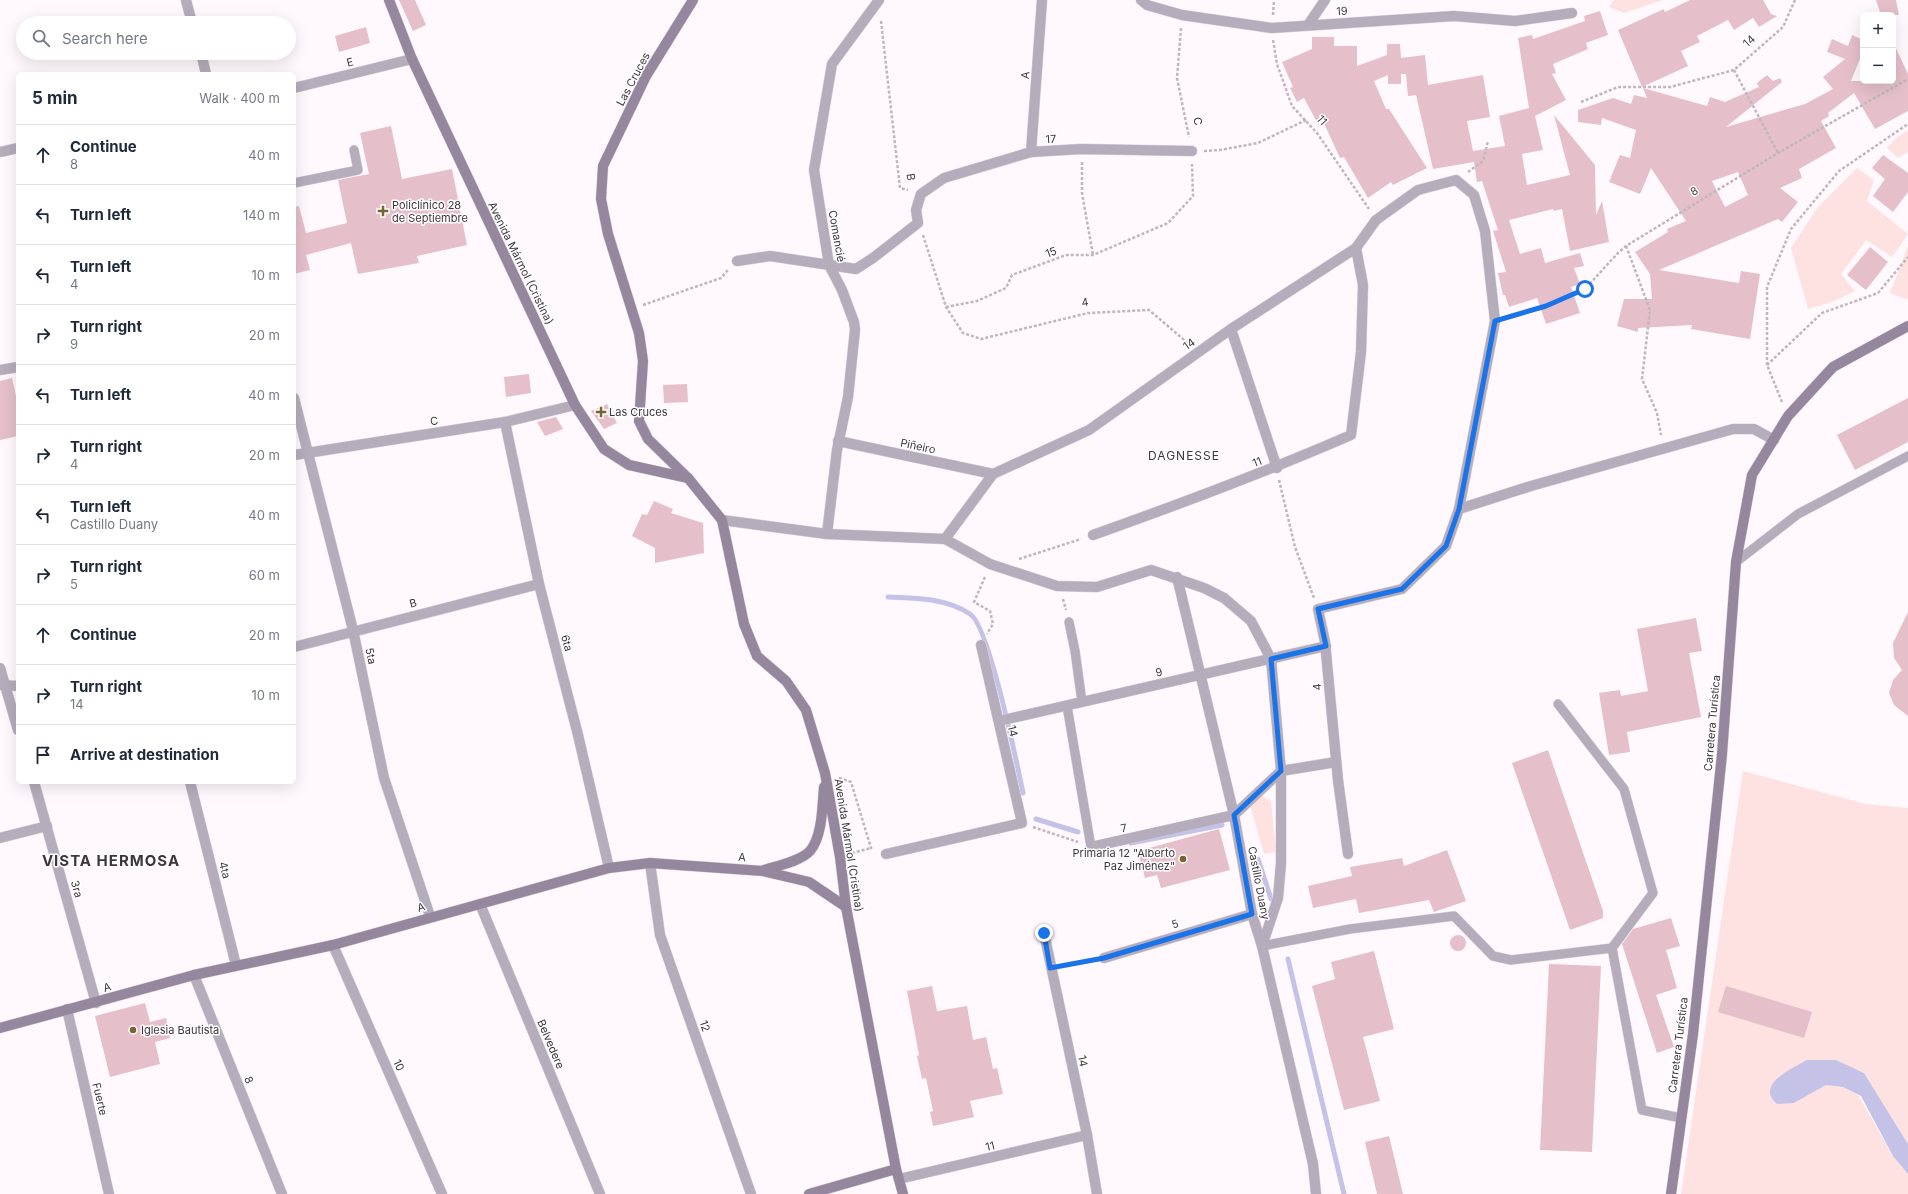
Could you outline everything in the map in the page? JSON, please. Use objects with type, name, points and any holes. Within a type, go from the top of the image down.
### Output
[{"type":"main road","name":"Avenida Mármol (Cristina)","points":[[389,0],[412,59],[575,405],[604,449],[629,465],[688,478]]},
{"type":"main road","name":"Las Cruces","points":[[693,0],[646,76],[603,166],[601,199],[608,234],[639,333],[643,361],[639,421],[648,439],[688,478],[722,520]]},
{"type":"main road","name":"Carretera Turística","points":[[1671,1194],[1693,1034],[1722,754],[1736,562],[1752,475],[1788,416],[1833,367],[1908,326]]},
{"type":"main road","name":"Avenida Mármol (Cristina)","points":[[722,520],[747,630],[757,656],[786,681],[806,710],[825,773],[840,857],[846,907],[903,1194]]},
{"type":"main road","points":[[763,871],[792,862],[810,851],[821,827],[825,773]]},
{"type":"main road","name":"A","points":[[0,1028],[236,964],[333,945],[430,916],[480,904],[609,868],[650,863],[763,871],[809,882],[846,907]]},
{"type":"main road","name":"11","points":[[810,1194],[898,1174]]},
{"type":"street","points":[[186,0],[190,16]]},
{"type":"street","name":"Comancié","points":[[827,534],[838,441],[848,397],[855,330],[854,322],[842,290],[829,265],[814,170],[832,64],[879,0]]},
{"type":"street","name":"A","points":[[1030,152],[1042,0]]},
{"type":"street","name":"19","points":[[1141,0],[1147,5],[1182,15],[1272,28],[1454,16],[1515,21],[1572,13]]},
{"type":"street","points":[[1308,25],[1325,0]]},
{"type":"street","name":"E","points":[[296,88],[412,59]]},
{"type":"street","points":[[203,60],[206,72]]},
{"type":"street","points":[[0,152],[16,148]]},
{"type":"street","name":"17","points":[[921,194],[944,178],[1030,152],[1082,149],[1192,151]]},
{"type":"street","points":[[1318,609],[1402,589],[1446,546],[1459,509],[1495,321],[1485,231],[1474,195],[1456,180]]},
{"type":"street","name":"14","points":[[945,539],[993,474],[1088,430],[1197,352],[1356,248],[1376,220],[1418,190],[1456,180]]},
{"type":"street","name":"B","points":[[918,223],[916,210],[921,194]]},
{"type":"street","points":[[737,261],[770,256],[856,269],[873,258],[918,223]]},
{"type":"street","name":"11","points":[[1093,534],[1193,500],[1277,468],[1350,435],[1362,338],[1364,285],[1356,248]]},
{"type":"street","points":[[1231,329],[1277,468]]},
{"type":"street","points":[[0,370],[16,367]]},
{"type":"street","name":"5ta","points":[[296,405],[353,630],[384,778],[430,916]]},
{"type":"street","name":"C","points":[[296,455],[505,422],[575,405]]},
{"type":"street","name":"6ta","points":[[505,422],[539,584],[578,735],[609,868]]},
{"type":"street","points":[[1459,509],[1531,486],[1733,430],[1754,429],[1774,440]]},
{"type":"street","name":"Piñeiro","points":[[838,441],[993,474]]},
{"type":"street","points":[[722,520],[827,534],[945,539],[990,564],[1024,577],[1057,586],[1097,587],[1151,570],[1177,577],[1224,598],[1252,621],[1271,659],[1281,771],[1281,863],[1278,898],[1262,946]]},
{"type":"street","name":"Castillo Duany","points":[[1177,577],[1234,815],[1252,914],[1262,946],[1313,1164],[1316,1194]]},
{"type":"street","name":"B","points":[[296,646],[353,630],[539,584]]},
{"type":"street","name":"4","points":[[1318,609],[1326,646],[1336,762],[1348,854]]},
{"type":"street","name":"14","points":[[981,645],[1022,823]]},
{"type":"street","name":"9","points":[[999,721],[1326,646]]},
{"type":"street","points":[[0,668],[2,686],[16,724]]},
{"type":"street","points":[[2,686],[16,686]]},
{"type":"street","points":[[1234,815],[1281,771],[1336,762]]},
{"type":"street","name":"3ra","points":[[35,784],[96,1003]]},
{"type":"street","name":"4ta","points":[[191,784],[236,964]]},
{"type":"street","name":"7","points":[[1091,847],[1234,815]]},
{"type":"street","points":[[886,854],[1022,823]]},
{"type":"street","points":[[0,838],[47,826]]},
{"type":"street","name":"12","points":[[650,863],[660,935],[751,1194]]},
{"type":"street","name":"Belvedere","points":[[480,904],[600,1194]]},
{"type":"street","name":"5","points":[[1104,958],[1252,914]]},
{"type":"street","name":"14","points":[[1044,933],[1050,968],[1087,1136],[1097,1194]]},
{"type":"street","name":"10","points":[[333,945],[442,1194]]},
{"type":"street","name":"8","points":[[194,975],[282,1194]]},
{"type":"street","name":"Fuerte","points":[[67,1009],[109,1194]]},
{"type":"street","name":"11","points":[[898,1174],[1087,1136]]},
{"type":"lane","points":[[296,183],[358,170],[354,150]]},
{"type":"lane","points":[[1736,562],[1798,514],[1908,456]]},
{"type":"lane","points":[[1069,622],[1075,651],[1082,702]]},
{"type":"lane","points":[[1262,946],[1350,929],[1454,916],[1493,956],[1501,959],[1511,960],[1612,948],[1653,893],[1624,789],[1558,704]]},
{"type":"lane","points":[[1067,706],[1091,847]]},
{"type":"lane","points":[[1612,948],[1642,1110],[1681,1118]]},
{"type":"path","name":"B","points":[[879,0],[900,188],[921,194]]},
{"type":"path","name":"14","points":[[1581,102],[1618,87],[1670,87],[1734,70],[1783,27],[1795,0]]},
{"type":"path","name":"C","points":[[1168,223],[1193,196],[1192,151],[1177,78],[1182,15]]},
{"type":"path","name":"11","points":[[1272,28],[1277,64],[1292,106],[1317,132],[1376,220]]},
{"type":"path","points":[[1734,70],[1778,153]]},
{"type":"path","name":"8","points":[[1495,321],[1546,306],[1585,289],[1616,254],[1626,246],[1778,153],[1908,78]]},
{"type":"path","points":[[1192,151],[1220,150],[1258,143],[1306,120]]},
{"type":"path","points":[[1788,416],[1767,365],[1767,288],[1791,229],[1839,171],[1908,124]]},
{"type":"path","points":[[1456,180],[1483,161],[1488,141]]},
{"type":"path","points":[[1082,149],[1082,193],[1093,255]]},
{"type":"path","points":[[918,223],[946,307]]},
{"type":"path","name":"15","points":[[946,307],[977,301],[1006,288],[1012,275],[1066,255],[1093,255],[1168,223]]},
{"type":"path","points":[[1626,246],[1650,310],[1642,379],[1657,413],[1664,448]]},
{"type":"path","points":[[1767,365],[1822,313],[1878,293],[1908,257]]},
{"type":"path","points":[[650,303],[721,278]]},
{"type":"path","name":"4","points":[[946,307],[963,333],[981,339],[1088,313],[1149,310],[1174,330],[1197,352]]},
{"type":"path","points":[[1277,468],[1295,547],[1318,609]]},
{"type":"path","points":[[1013,560],[1093,534]]},
{"type":"path","points":[[990,564],[974,602],[990,611],[993,624]]},
{"type":"path","points":[[1057,586],[1064,600],[1069,622]]},
{"type":"path","points":[[851,782],[871,848]]},
{"type":"path","points":[[1022,823],[1091,847]]},
{"type":"path","points":[[840,857],[871,848],[886,854]]},
{"type":"path","points":[[1050,968],[1104,958]]},
{"type":"shaded area","points":[[1614,0],[1663,0],[1624,13],[1609,7]]},
{"type":"shaded area","points":[[1908,130],[1908,152],[1898,158],[1887,148],[1895,139]]},
{"type":"shaded area","points":[[1857,168],[1874,180],[1867,201],[1908,234],[1892,257],[1866,240],[1841,274],[1855,291],[1832,302],[1808,309],[1791,248],[1817,208]]},
{"type":"shaded area","points":[[1908,246],[1908,300],[1890,293]]},
{"type":"shaded area","points":[[1743,771],[1866,804],[1908,808],[1908,1144],[1864,1073],[1836,1060],[1794,1103],[1826,1085],[1843,1087],[1858,1095],[1893,1156],[1908,1174],[1908,1194],[1681,1194]]},
{"type":"shaded area","points":[[1262,796],[1271,801],[1276,852],[1264,854],[1250,805],[1255,798]]},
{"type":"water","points":[[1807,1060],[1836,1060],[1864,1073],[1908,1144],[1908,1174],[1893,1156],[1861,1096],[1843,1087],[1826,1085],[1794,1103],[1777,1104],[1771,1097],[1770,1090],[1773,1084],[1785,1072]]},
{"type":"building","points":[[399,0],[415,0],[426,25],[413,31]]},
{"type":"building","points":[[1690,0],[1763,0],[1771,14],[1777,16],[1759,27],[1753,18],[1734,30],[1728,20],[1697,36],[1700,42],[1681,51],[1688,66],[1642,87],[1618,30],[1664,9],[1665,12]]},
{"type":"building","points":[[1876,0],[1896,0],[1899,15],[1896,15],[1896,12],[1880,12]]},
{"type":"building","points":[[1600,11],[1608,35],[1586,43],[1588,49],[1553,64],[1556,73],[1552,74],[1566,100],[1535,116],[1543,150],[1522,154],[1527,185],[1570,175],[1554,115],[1595,165],[1596,215],[1602,201],[1609,242],[1570,251],[1562,209],[1554,211],[1553,209],[1509,220],[1520,254],[1541,248],[1545,263],[1580,253],[1584,266],[1574,268],[1580,284],[1571,287],[1580,313],[1546,324],[1537,298],[1509,307],[1505,295],[1503,295],[1498,273],[1506,272],[1493,231],[1498,230],[1482,181],[1477,182],[1474,162],[1433,169],[1416,95],[1408,96],[1406,74],[1401,74],[1401,84],[1388,84],[1388,75],[1374,81],[1386,109],[1389,109],[1427,168],[1393,185],[1391,182],[1368,198],[1344,157],[1340,158],[1322,119],[1317,122],[1304,98],[1297,102],[1290,88],[1293,87],[1282,62],[1312,49],[1312,37],[1334,37],[1334,46],[1357,46],[1357,66],[1387,55],[1387,44],[1400,44],[1401,58],[1425,55],[1428,85],[1483,75],[1490,117],[1467,121],[1473,151],[1505,146],[1499,116],[1529,108],[1518,38],[1532,35],[1533,39],[1585,21],[1584,16]]},
{"type":"building","points":[[366,27],[370,43],[339,52],[335,36]]},
{"type":"building","points":[[1852,35],[1860,39],[1860,58],[1851,81],[1860,81],[1860,84],[1896,84],[1896,48],[1908,74],[1908,111],[1875,129],[1854,93],[1828,113],[1829,116],[1821,121],[1836,148],[1799,169],[1802,178],[1780,188],[1798,202],[1782,222],[1778,219],[1659,270],[1739,283],[1741,271],[1760,274],[1750,339],[1691,329],[1692,325],[1638,328],[1638,332],[1617,326],[1624,299],[1652,299],[1650,274],[1635,252],[1668,232],[1667,229],[1686,221],[1651,168],[1640,194],[1609,182],[1620,155],[1630,158],[1636,130],[1602,118],[1601,125],[1578,122],[1578,110],[1613,98],[1631,104],[1634,95],[1647,98],[1643,88],[1707,106],[1710,97],[1725,102],[1759,87],[1757,83],[1767,75],[1773,81],[1780,78],[1782,82],[1726,127],[1805,104],[1833,89],[1823,77],[1845,59],[1827,52],[1832,39],[1848,46]],"holes":[[[1738,172],[1748,195],[1725,207],[1712,181]]]},
{"type":"building","points":[[391,126],[402,179],[452,169],[467,245],[417,256],[419,263],[358,274],[351,243],[306,255],[310,270],[296,274],[296,207],[299,206],[306,233],[347,223],[338,180],[369,174],[360,133]]},
{"type":"building","points":[[1883,155],[1908,173],[1908,192],[1893,212],[1873,196],[1885,179],[1872,168]]},
{"type":"building","points":[[1870,247],[1888,262],[1866,290],[1847,275]]},
{"type":"building","points":[[529,374],[531,393],[506,397],[504,377]]},
{"type":"building","points":[[12,378],[16,396],[16,436],[0,440],[0,381]]},
{"type":"building","points":[[687,384],[688,402],[664,403],[663,385]]},
{"type":"building","points":[[1908,398],[1908,442],[1855,470],[1837,435]]},
{"type":"building","points":[[607,404],[617,423],[604,429],[591,411]]},
{"type":"building","points":[[556,417],[563,429],[545,436],[537,422]]},
{"type":"building","points":[[654,501],[673,509],[671,513],[703,523],[704,553],[655,563],[655,548],[632,536],[642,514],[647,515]]},
{"type":"building","points":[[1908,612],[1908,716],[1894,705],[1889,693],[1893,680],[1902,670],[1894,658],[1893,643]]},
{"type":"building","points":[[1696,618],[1702,651],[1689,653],[1701,717],[1627,732],[1630,752],[1609,755],[1599,693],[1620,690],[1621,696],[1648,691],[1637,629]]},
{"type":"building","points":[[1548,750],[1603,911],[1603,918],[1570,930],[1512,763]]},
{"type":"building","name":"Primaria 12 \"Alberto Paz Jiménez\"","points":[[1219,829],[1230,870],[1161,888],[1157,875],[1145,878],[1138,851]]},
{"type":"building","points":[[1447,850],[1466,901],[1434,912],[1429,900],[1359,913],[1356,899],[1313,908],[1308,886],[1352,876],[1350,867],[1402,858],[1404,866]]},
{"type":"building","points":[[1671,918],[1680,946],[1666,950],[1677,988],[1656,995],[1674,1047],[1657,1053],[1622,944],[1633,929]]},
{"type":"building","points":[[1455,935],[1461,935],[1466,940],[1464,949],[1461,951],[1455,951],[1450,946],[1450,940]]},
{"type":"building","points":[[1374,951],[1394,1029],[1363,1037],[1380,1101],[1344,1110],[1312,986],[1335,979],[1331,962]]},
{"type":"building","points":[[1549,964],[1601,966],[1592,1152],[1540,1150]]},
{"type":"building","points":[[932,986],[937,1011],[967,1006],[973,1040],[986,1037],[993,1069],[997,1068],[1003,1094],[970,1101],[974,1117],[933,1126],[930,1112],[933,1111],[926,1078],[922,1079],[917,1056],[919,1055],[907,991]]},
{"type":"building","points":[[1726,986],[1812,1012],[1804,1038],[1718,1012]]},
{"type":"building","name":"Iglesia Bautista","points":[[145,1003],[150,1022],[166,1018],[170,1038],[155,1042],[160,1064],[110,1077],[95,1016]]},
{"type":"building","points":[[1389,1136],[1403,1194],[1377,1194],[1365,1142]]},
{"type":"waterway","points":[[888,597],[930,600],[951,605],[970,614],[977,624],[994,668],[1023,793]]},
{"type":"waterway","points":[[1036,819],[1078,832]]},
{"type":"waterway","points":[[1131,843],[1222,825]]},
{"type":"waterway","points":[[1258,859],[1271,899]]},
{"type":"waterway","points":[[1288,959],[1344,1194]]},
{"type":"place","name":"Policlínico 28 de Septiembre","points":[[383,211]]},
{"type":"place","name":"Las Cruces","points":[[601,412]]},
{"type":"place","name":"Primaria 12 \"Alberto Paz Jiménez\"","points":[[1183,859]]},
{"type":"place","name":"Iglesia Bautista","points":[[133,1030]]},
{"type":"district","name":"DAGNESSE","points":[[1184,455]]},
{"type":"district","name":"VISTA HERMOSA","points":[[111,860]]},
{"type":"route","points":[[1044,933],[1050,968],[1104,958],[1252,914],[1234,815],[1281,771],[1271,659],[1326,646],[1318,609],[1402,589],[1446,546],[1459,509],[1495,321],[1546,306],[1585,289]]}]
